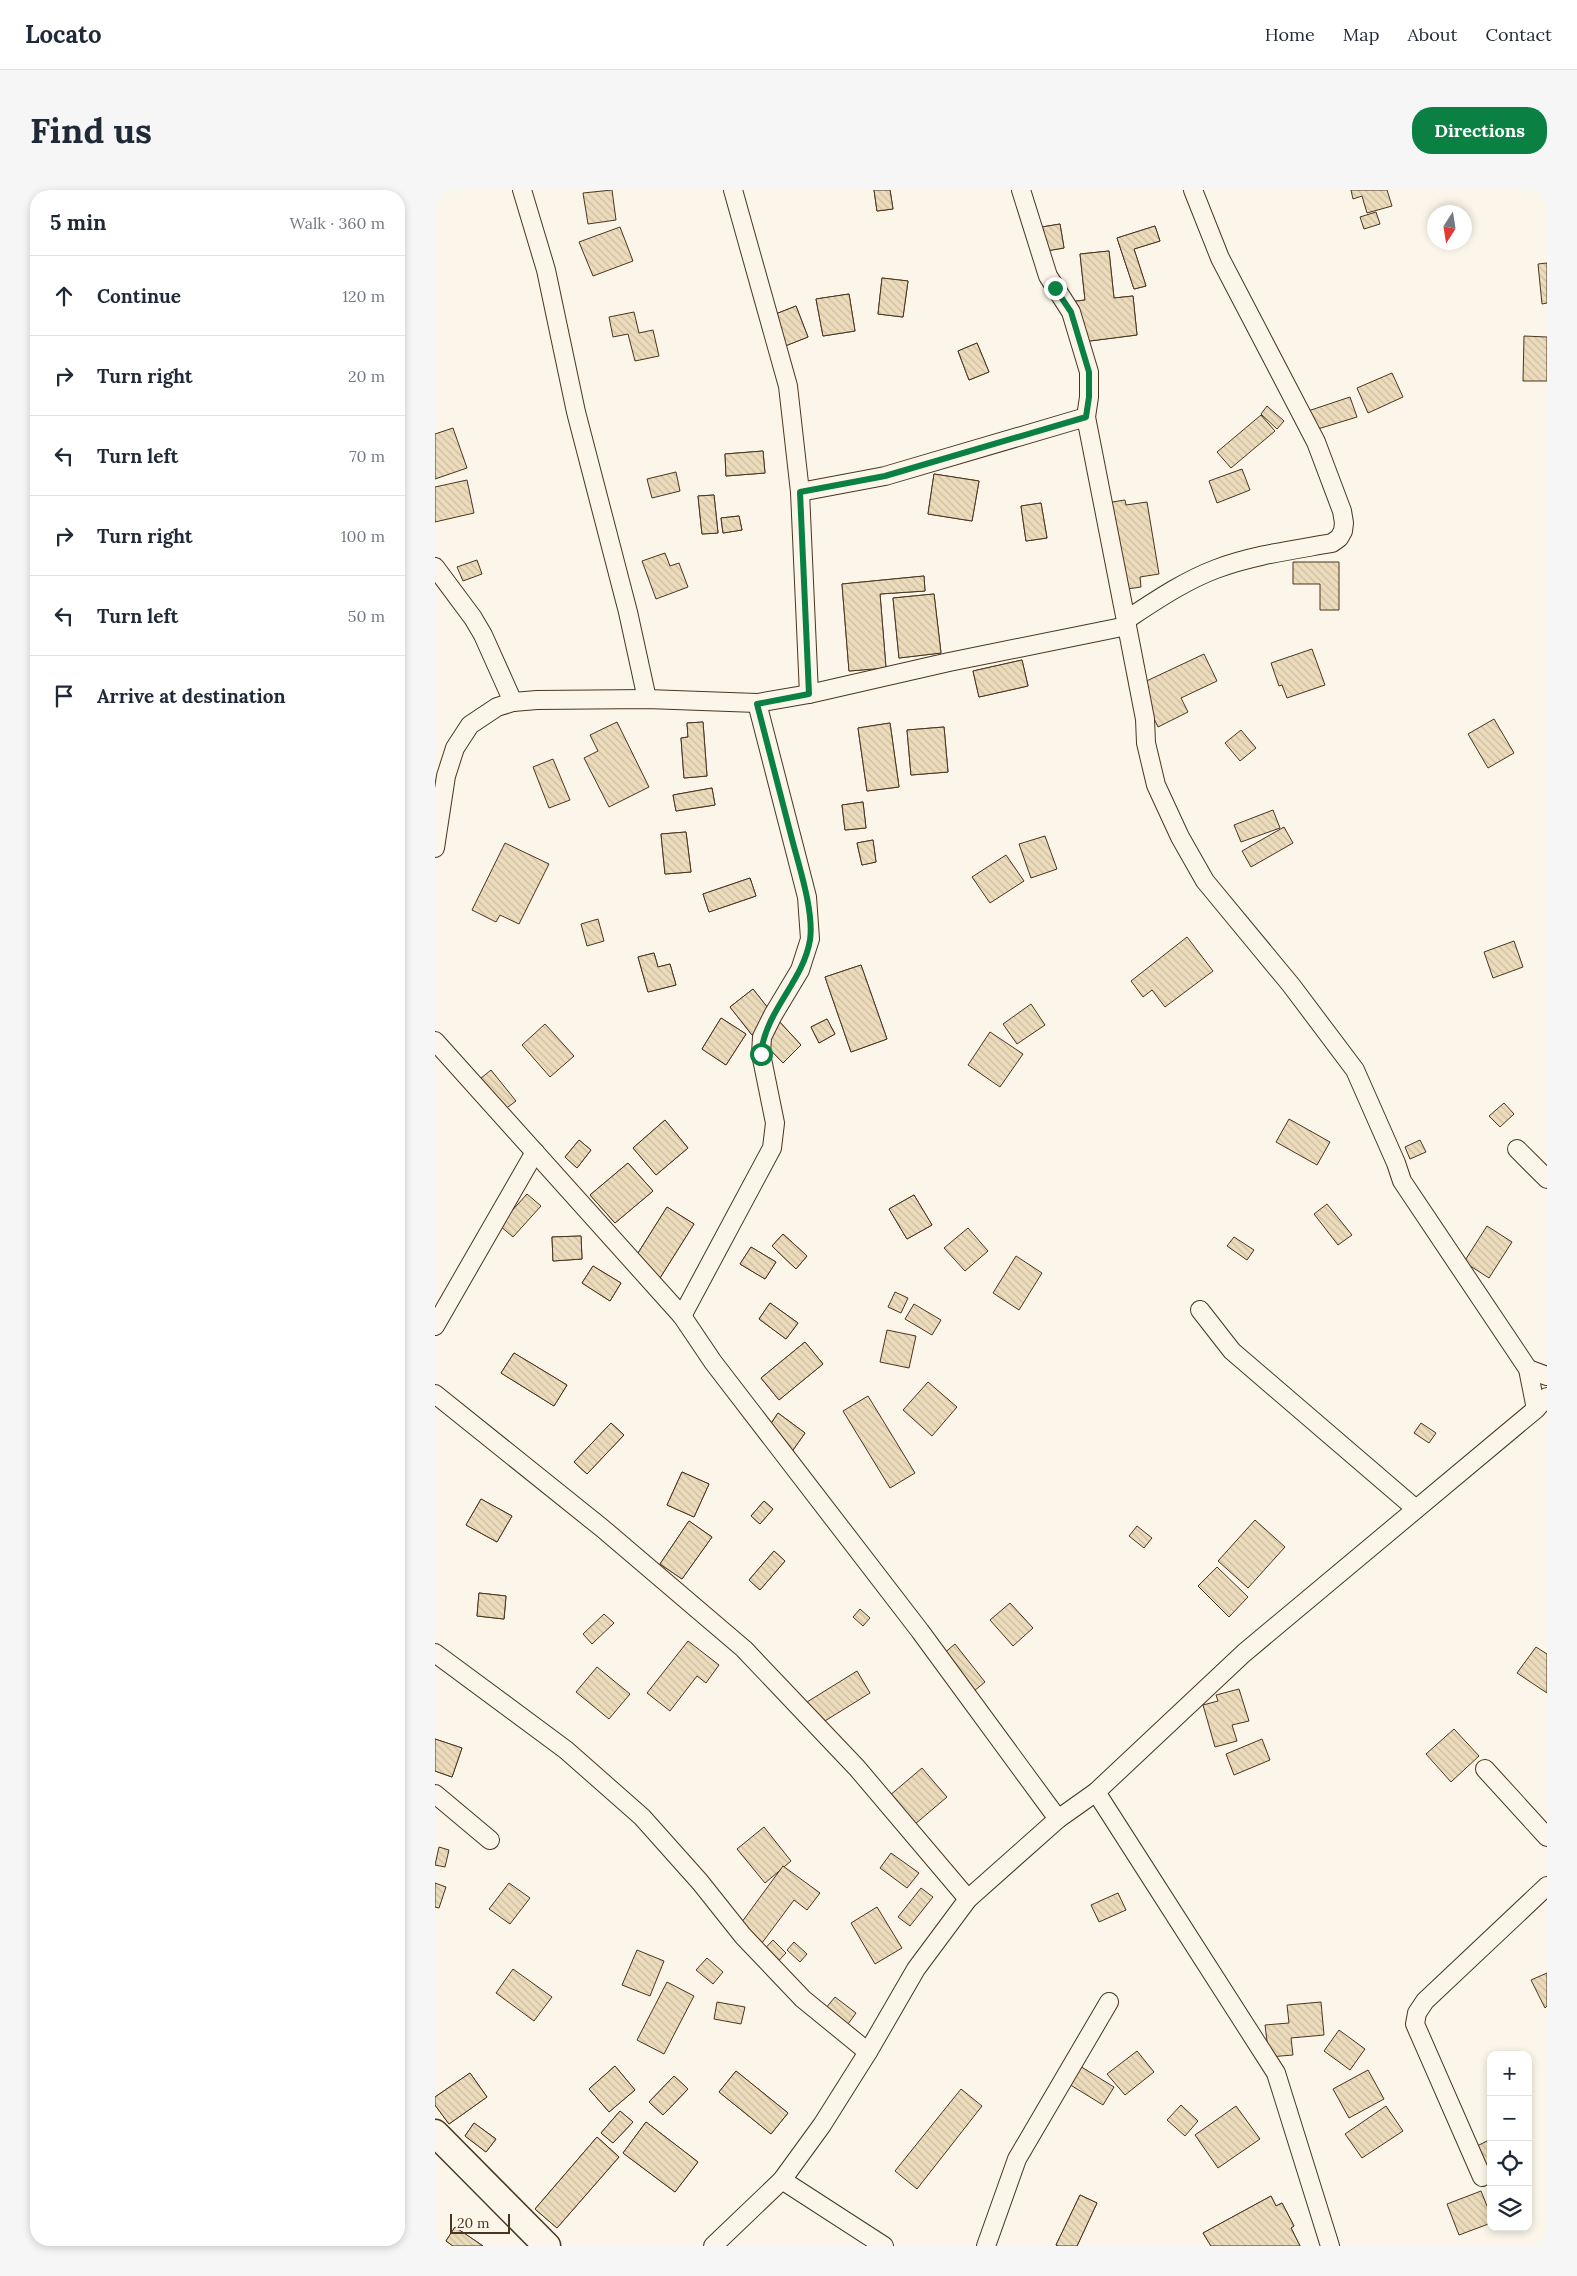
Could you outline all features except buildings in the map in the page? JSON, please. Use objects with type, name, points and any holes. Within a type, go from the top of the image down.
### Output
[{"type":"street","points":[[522,190],[546,270],[576,412],[628,612],[647,700]]},
{"type":"street","points":[[733,190],[788,386],[800,492],[809,694]]},
{"type":"street","points":[[713,2246],[782,2180],[822,2126],[916,1970],[968,1899],[1058,1819],[1097,1792],[1244,1653],[1541,1403],[1528,1369],[1402,1182],[1396,1163],[1355,1070],[1291,985],[1212,889],[1191,857],[1156,785],[1146,743],[1145,719],[1086,417],[1089,397],[1089,372],[1071,312],[1048,276],[1021,190]]},
{"type":"street","points":[[435,848],[446,776],[455,748],[470,725],[497,707],[513,702],[537,700],[647,700],[757,704],[809,694],[1127,623],[1180,586],[1216,569],[1256,557],[1331,542],[1339,538],[1343,531],[1344,523],[1342,511],[1316,442],[1220,258],[1193,190]]},
{"type":"street","points":[[800,492],[885,476],[1086,417]]},
{"type":"street","points":[[435,567],[473,618],[483,635],[513,702]]},
{"type":"street","points":[[682,1316],[772,1148],[775,1123],[761,1054],[762,1037],[800,970],[810,939],[807,897],[757,704]]},
{"type":"street","points":[[435,1041],[682,1316],[713,1362],[920,1631],[1058,1819]]},
{"type":"street","points":[[1517,1149],[1547,1179]]},
{"type":"street","points":[[435,1326],[535,1152]]},
{"type":"street","points":[[1200,1310],[1232,1351],[1416,1509]]},
{"type":"street","points":[[1528,1369],[1547,1376]]},
{"type":"street","points":[[435,1394],[602,1528],[743,1649],[857,1768],[968,1899]]},
{"type":"street","points":[[435,1653],[566,1750],[642,1818],[700,1882],[743,1936],[803,1999],[868,2052]]},
{"type":"street","points":[[1485,1769],[1547,1836]]},
{"type":"street","points":[[1097,1792],[1276,2073],[1330,2246]]},
{"type":"street","points":[[435,1794],[490,1840]]},
{"type":"street","points":[[1482,2177],[1415,2024],[1417,2012],[1425,2002],[1547,1886]]},
{"type":"street","points":[[986,2246],[1017,2159],[1109,2002]]},
{"type":"street","points":[[435,2133],[547,2246]]},
{"type":"street","points":[[782,2180],[883,2246]]},
{"type":"route","points":[[761,1054],[762,1037],[800,970],[810,939],[807,897],[757,704],[809,694],[800,492],[885,476],[1086,417],[1090,386],[1089,372],[1071,312],[1055,288]]}]
